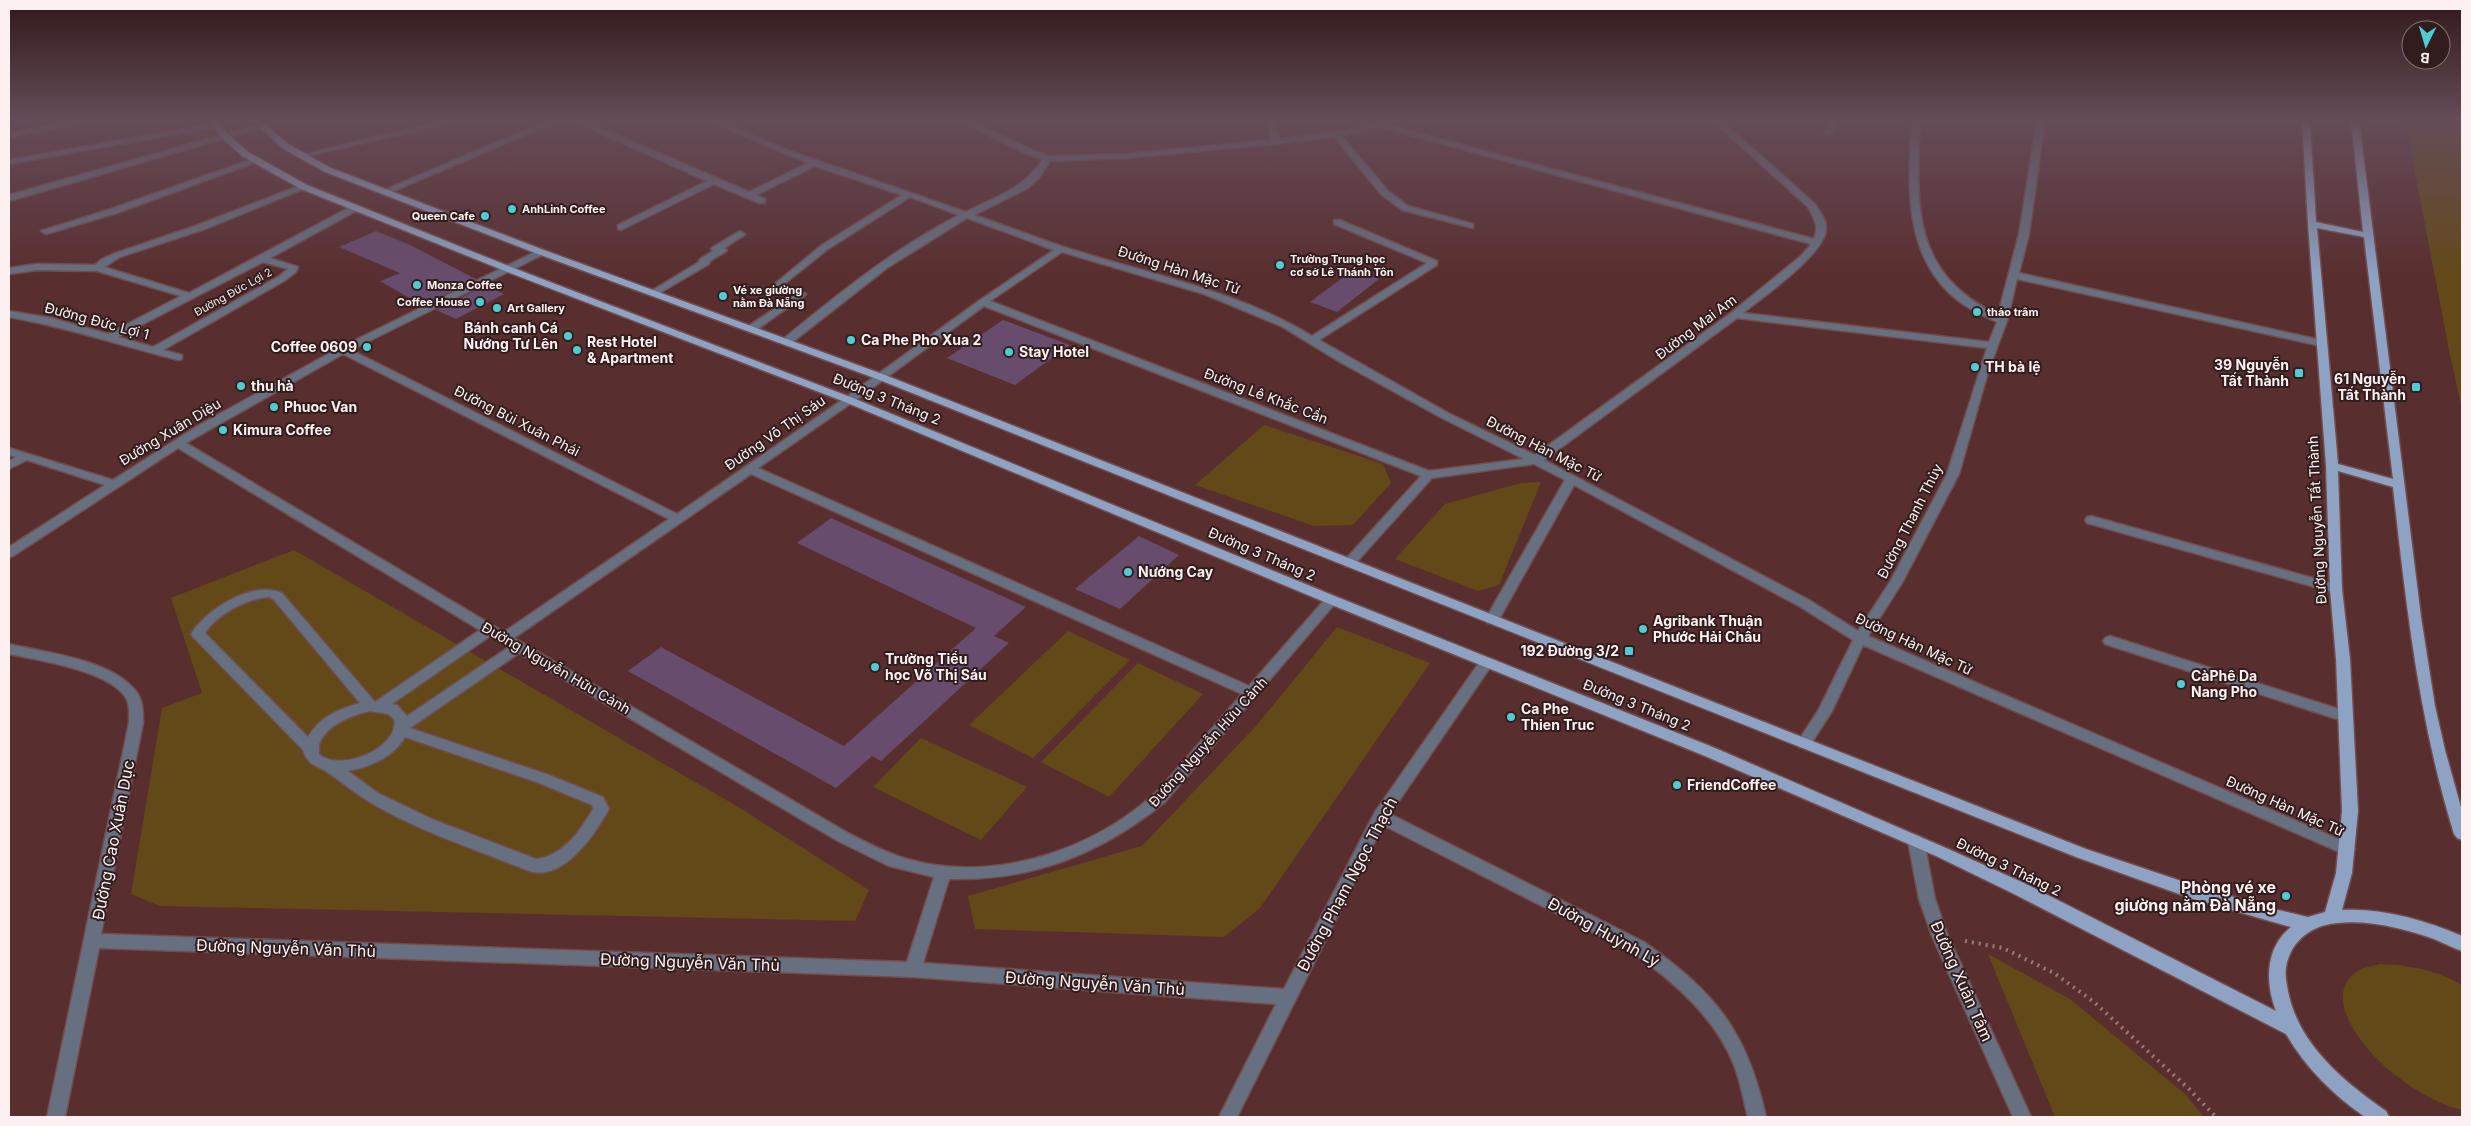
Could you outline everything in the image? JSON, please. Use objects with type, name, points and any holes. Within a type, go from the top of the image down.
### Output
[{"type":"main road","name":"Đường 3 Tháng 2","points":[[277,173],[304,187],[355,208],[849,400],[1363,613],[1710,752],[1916,840],[2018,888],[2292,1028]]},
{"type":"main road","name":"Đường 3 Tháng 2","points":[[334,173],[541,252],[881,377],[1389,580],[1730,712],[2081,853],[2188,892],[2243,909],[2307,924]]},
{"type":"main road","name":"Đường Nguyễn Tất Thành","points":[[2309,173],[2332,466],[2336,589],[2346,717],[2350,811],[2344,872],[2332,916]]},
{"type":"main road","points":[[2360,173],[2406,566],[2436,743],[2448,793],[2462,834]]},
{"type":"main road","points":[[2312,224],[2367,235]]},
{"type":"main road","points":[[2332,466],[2398,485]]},
{"type":"main road","points":[[2373,1114],[2336,1082],[2311,1055],[2292,1028],[2279,994],[2276,965],[2286,941],[2307,924],[2332,916],[2367,916],[2406,923],[2462,944]]},
{"type":"street","points":[[9,198],[97,173]]},
{"type":"street","points":[[46,231],[114,211],[223,173]]},
{"type":"street","points":[[384,192],[430,173]]},
{"type":"street","points":[[697,173],[762,201]]},
{"type":"street","points":[[750,195],[796,173]]},
{"type":"street","name":"Đường Hàn Mặc Tử","points":[[844,173],[1061,249],[1207,292],[1285,324],[1444,415],[1536,460],[1804,603],[1860,638],[2347,849]]},
{"type":"street","points":[[786,342],[825,310],[898,257],[966,215],[1025,186],[1038,173]]},
{"type":"street","points":[[1368,173],[1385,193],[1405,208],[1470,226]]},
{"type":"street","points":[[1557,173],[1817,243],[1822,229],[1821,222],[1812,206],[1775,173]]},
{"type":"street","points":[[1913,173],[1912,190],[1915,215],[1922,242],[1933,266],[1954,292],[1968,303],[2002,321]]},
{"type":"street","name":"Đường Thanh Thủy","points":[[1804,743],[1824,712],[1860,638],[1896,583],[1953,474],[2002,321],[2024,234],[2033,173]]},
{"type":"street","points":[[621,227],[715,180]]},
{"type":"street","points":[[98,268],[100,264],[118,256],[209,225],[304,187]]},
{"type":"street","points":[[780,285],[793,270],[826,246],[909,194]]},
{"type":"street","name":"Đường Đức Lợi 2","points":[[110,337],[262,260],[355,208]]},
{"type":"street","points":[[1312,340],[1434,263],[1336,222]]},
{"type":"street","points":[[653,293],[706,262],[703,261],[722,250],[716,249],[740,234]]},
{"type":"street","name":"Đường Mai Am","points":[[1428,475],[1536,460],[1735,315],[1804,258],[1817,243]]},
{"type":"street","name":"Đường Võ Thị Sáu","points":[[505,638],[849,400],[983,302],[1061,249]]},
{"type":"street","name":"Đường Xuân Diệu","points":[[9,553],[177,443],[343,350],[541,252]]},
{"type":"street","name":"Đường Đức Lợi 2","points":[[153,350],[281,279],[293,270],[293,267],[288,265],[262,260]]},
{"type":"street","points":[[9,271],[36,267],[98,268],[190,296]]},
{"type":"street","points":[[2014,275],[2321,343]]},
{"type":"street","points":[[751,329],[801,294]]},
{"type":"street","name":"Đường Lê Khắc Cần","points":[[983,302],[1428,475]]},
{"type":"street","name":"Đường Đức Lợi 1","points":[[9,314],[51,321],[178,357]]},
{"type":"street","points":[[1735,315],[1993,346]]},
{"type":"street","name":"Đường Bùi Xuân Phái","points":[[343,350],[678,519]]},
{"type":"street","name":"Đường Nguyễn Hữu Cảnh","points":[[177,443],[490,630],[851,841],[884,858],[914,867],[944,872],[1004,871],[1037,864],[1071,853],[1108,836],[1136,819],[1160,798],[1332,600]]},
{"type":"street","points":[[9,451],[113,484]]},
{"type":"street","points":[[9,466],[26,456]]},
{"type":"street","points":[[750,469],[1252,693]]},
{"type":"street","points":[[1349,564],[1428,475]]},
{"type":"street","points":[[1486,618],[1571,479]]},
{"type":"street","points":[[2091,520],[2336,589]]},
{"type":"street","points":[[374,706],[279,597],[269,593],[255,595],[214,616],[201,626],[198,634],[310,748],[312,757],[320,764],[333,768],[373,797],[427,823],[534,866],[549,864],[561,858],[596,820],[601,809],[598,801],[544,779],[402,728]]},
{"type":"street","points":[[374,706],[490,630]]},
{"type":"street","points":[[2110,641],[2346,717]]},
{"type":"street","points":[[333,768],[367,761],[383,752],[395,741],[402,728],[519,647]]},
{"type":"street","name":"Đường Cao Xuân Dục","points":[[12,652],[86,668],[107,676],[131,694],[136,705],[136,723],[56,1117]]},
{"type":"street","name":"Đường Phạm Ngọc Thạch","points":[[1228,1117],[1380,816],[1486,663]]},
{"type":"street","points":[[310,748],[315,736],[325,726],[354,710],[374,706],[392,709],[400,716],[402,728]]},
{"type":"street","name":"Đường Huỳnh Lý","points":[[1380,816],[1638,947],[1669,968],[1722,1026],[1742,1061],[1757,1117]]},
{"type":"street","name":"Đường Xuân Tâm","points":[[1916,840],[1927,899],[1940,936],[2022,1117]]},
{"type":"street","points":[[913,970],[944,872]]},
{"type":"street","name":"Đường Nguyễn Văn Thủ","points":[[93,940],[913,970],[1287,997]]},
{"type":"path","points":[[1940,936],[2003,948],[2054,972],[2094,1002],[2189,1088],[2216,1117]]},
{"type":"shaded area","points":[[2415,173],[2462,173],[2462,409]]},
{"type":"shaded area","points":[[1264,425],[1383,464],[1391,483],[1353,525],[1314,526],[1195,485]]},
{"type":"shaded area","points":[[1541,482],[1499,585],[1478,591],[1395,559],[1445,504],[1521,483]]},
{"type":"shaded area","points":[[294,550],[740,808],[869,890],[855,921],[160,906],[131,894],[162,708],[202,693],[171,598]]},
{"type":"shaded area","points":[[1337,627],[1430,663],[1260,908],[1224,937],[975,929],[968,896],[1142,846],[1256,726]]},
{"type":"shaded area","points":[[1068,631],[1130,660],[1033,758],[969,725]]},
{"type":"shaded area","points":[[1138,663],[1203,694],[1109,797],[1041,762]]},
{"type":"shaded area","points":[[921,738],[1027,787],[981,840],[873,787]]},
{"type":"shaded area","points":[[1988,954],[2070,999],[2185,1094],[2204,1117],[2055,1117]]},
{"type":"shaded area","points":[[2380,964],[2422,969],[2462,985],[2462,1110],[2428,1097],[2398,1077],[2374,1056],[2352,1026],[2345,1010],[2343,994],[2348,980],[2361,969]]},
{"type":"building","points":[[376,231],[410,245],[476,279],[423,305],[418,303],[380,281],[400,273],[339,247]]},
{"type":"building","points":[[1353,270],[1379,279],[1337,312],[1310,302]]},
{"type":"building","points":[[486,285],[504,294],[456,319],[436,310]]},
{"type":"building","name":"Stay Hotel","points":[[1003,320],[1070,345],[1015,385],[947,358]]},
{"type":"building","points":[[831,518],[1026,607],[994,636],[1009,643],[881,761],[872,756],[836,788],[628,671],[661,647],[844,746],[976,628],[797,543]]},
{"type":"building","name":"Nướng Cay","points":[[1139,536],[1179,555],[1120,609],[1075,589]]},
{"type":"place","name":"AnhLinh Coffee","points":[[512,209]]},
{"type":"place","name":"Queen Cafe","points":[[485,216]]},
{"type":"place","name":"Trường Trung học cơ sở Lê Thánh Tôn","points":[[1280,265]]},
{"type":"place","name":"Monza Coffee","points":[[417,285]]},
{"type":"place","name":"Vé xe giường nằm Đà Nẵng","points":[[723,296]]},
{"type":"place","name":"Coffee House","points":[[480,302]]},
{"type":"place","name":"Art Gallery","points":[[497,308]]},
{"type":"place","name":"thảo trâm","points":[[1977,312]]},
{"type":"place","name":"Bánh canh Cá Nướng Tư Lên","points":[[568,336]]},
{"type":"place","name":"Ca Phe Pho Xua 2","points":[[851,340]]},
{"type":"place","name":"Coffee 0609","points":[[367,347]]},
{"type":"place","name":"Rest Hotel & Apartment","points":[[577,350]]},
{"type":"place","name":"Stay Hotel","points":[[1009,352]]},
{"type":"place","name":"TH bà lệ","points":[[1975,367]]},
{"type":"place","name":"39 Nguyễn Tất Thành","points":[[2299,373]]},
{"type":"place","name":"thu hà","points":[[241,386]]},
{"type":"place","name":"61 Nguyễn Tất Thành","points":[[2416,387]]},
{"type":"place","name":"Phuoc Van","points":[[274,407]]},
{"type":"place","name":"Kimura Coffee","points":[[223,430]]},
{"type":"place","name":"Nướng Cay","points":[[1128,572]]},
{"type":"place","name":"Agribank Thuận Phước Hải Châu","points":[[1643,629]]},
{"type":"place","name":"192 Đường 3/2","points":[[1629,651]]},
{"type":"place","name":"Trường Tiểu học Võ Thị Sáu","points":[[875,667]]},
{"type":"place","name":"CàPhê Da Nang Pho","points":[[2181,684]]},
{"type":"place","name":"Ca Phe Thien Truc","points":[[1511,717]]},
{"type":"place","name":"FriendCoffee","points":[[1677,785]]},
{"type":"place","name":"Phòng vé xe giường nằm Đà Nẵng","points":[[2286,896]]}]
